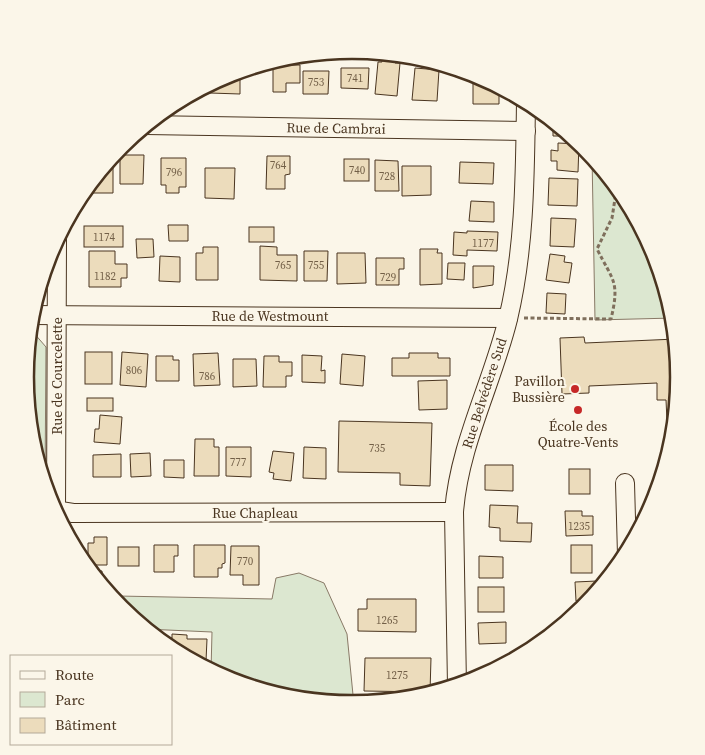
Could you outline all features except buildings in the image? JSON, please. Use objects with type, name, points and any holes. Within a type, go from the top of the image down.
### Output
[{"type":"street","name":"Rue Belvédère Sud","points":[[457,678],[454,512],[456,486],[461,462],[508,318],[519,262],[525,183],[526,110]]},
{"type":"street","name":"Rue de Cambrai","points":[[158,125],[526,131]]},
{"type":"street","name":"Rue de Courcelette","points":[[55,491],[57,259]]},
{"type":"street","name":"Rue de Westmount","points":[[40,315],[508,318]]},
{"type":"street","points":[[625,484],[627,541]]},
{"type":"street","name":"Rue Chapleau","points":[[64,512],[454,512]]},
{"type":"path","points":[[508,318],[611,319],[616,300],[614,277],[597,249],[612,218],[615,197]]},
{"type":"green space","points":[[592,167],[618,200],[629,218],[654,275],[666,318],[595,320]]},
{"type":"green space","points":[[36,336],[46,347],[45,461],[36,419],[34,398]]},
{"type":"green space","points":[[299,573],[324,583],[347,634],[353,696],[332,696],[290,690],[231,672],[211,663],[212,632],[157,630],[121,596],[272,599],[276,578]]},
{"type":"place","name":"Pavillon Bussière","points":[[575,389]]},
{"type":"place","name":"École des Quatre-Vents","points":[[578,410]]}]
